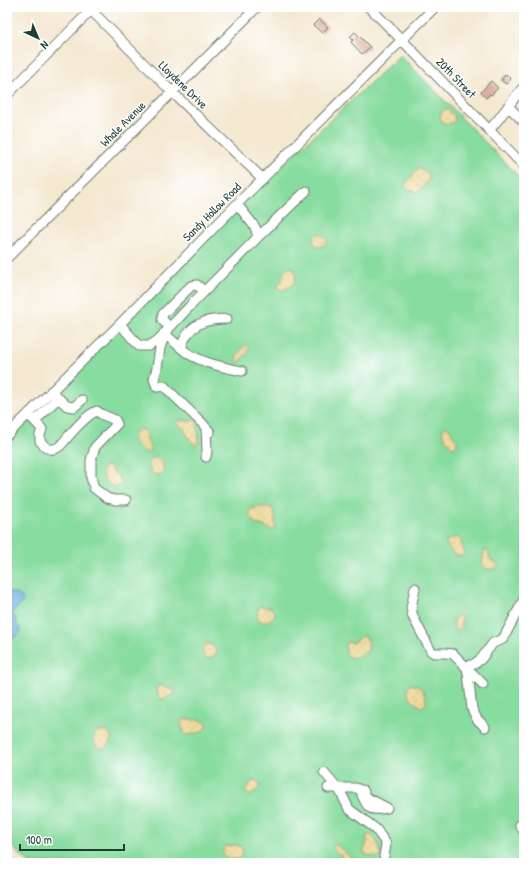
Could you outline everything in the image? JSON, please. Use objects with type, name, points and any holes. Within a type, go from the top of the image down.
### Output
[{"type":"street","name":"Whale Avenue","points":[[7,258],[257,7]]},
{"type":"street","name":"20th Street","points":[[369,7],[524,166]]},
{"type":"street","name":"Sandy Hollow Road","points":[[7,435],[120,324],[237,204],[435,7]]},
{"type":"street","name":"Lloydene Drive","points":[[91,8],[172,92],[263,179]]},
{"type":"street","points":[[7,95],[91,8]]},
{"type":"street","points":[[489,130],[524,87]]},
{"type":"street","points":[[508,106],[524,122]]},
{"type":"street","points":[[120,324],[139,346],[149,346],[158,340],[204,291],[306,191]]},
{"type":"street","points":[[237,204],[255,227],[258,237]]},
{"type":"street","points":[[204,291],[197,285],[191,286],[163,314],[162,320],[166,332],[181,348],[197,358],[242,371]]},
{"type":"street","points":[[181,348],[183,340],[191,329],[198,323],[216,319],[227,319]]},
{"type":"street","points":[[166,332],[160,348],[154,379],[157,387],[164,386],[208,430],[206,457]]},
{"type":"street","points":[[52,391],[67,406],[74,407],[82,400]]},
{"type":"street","points":[[35,421],[58,398]]},
{"type":"street","points":[[28,414],[42,429],[40,441],[49,449],[56,449],[60,446],[86,419],[97,411],[115,420],[116,424],[96,447],[91,460],[91,477],[94,488],[107,498],[126,500]]},
{"type":"street","points":[[416,588],[411,608],[413,617],[431,651],[434,653],[452,654],[483,684]]},
{"type":"street","points":[[467,669],[470,665],[481,659],[493,643],[503,639],[524,599]]},
{"type":"street","points":[[467,669],[472,709],[477,719],[485,727]]},
{"type":"street","points":[[324,772],[338,788],[349,809],[376,829],[386,845],[384,856]]},
{"type":"street","points":[[328,788],[356,788],[363,790],[364,792],[362,795],[369,808],[387,808],[362,795]]},
{"type":"green space","points":[[400,55],[524,182],[524,863],[29,863],[7,842],[7,439],[239,206]]},
{"type":"sand","points":[[445,109],[449,110],[455,118],[454,122],[447,125],[442,122],[440,117],[441,113]]},
{"type":"sand","points":[[418,169],[426,172],[429,175],[429,179],[417,192],[409,190],[405,187],[405,185]]},
{"type":"sand","points":[[319,233],[327,240],[321,247],[312,241]]},
{"type":"sand","points":[[291,267],[295,270],[295,280],[290,286],[280,290],[277,286],[282,280],[284,272]]},
{"type":"sand","points":[[247,345],[249,347],[248,352],[240,362],[238,362],[236,357],[243,347]]},
{"type":"sand","points":[[194,420],[197,423],[199,443],[195,445],[189,439],[184,429],[177,423],[178,421]]},
{"type":"sand","points":[[447,426],[457,441],[456,446],[452,447],[446,441],[443,429]]},
{"type":"sand","points":[[140,429],[144,431],[150,448],[150,451],[147,453],[133,441],[133,437]]},
{"type":"sand","points":[[152,458],[158,459],[162,463],[163,471],[159,475],[155,475],[148,465]]},
{"type":"sand","points":[[105,466],[109,466],[120,479],[122,483],[119,486],[116,487],[109,485],[104,479],[102,472]]},
{"type":"sand","points":[[258,507],[270,507],[273,510],[275,515],[275,529],[272,530],[255,524],[249,512],[251,509]]},
{"type":"sand","points":[[458,537],[465,554],[462,556],[458,556],[453,553],[445,541]]},
{"type":"sand","points":[[485,550],[488,551],[490,559],[498,565],[497,568],[484,568],[483,554]]},
{"type":"sand","points":[[261,606],[271,608],[275,613],[275,615],[266,622],[259,620],[258,618],[257,613]]},
{"type":"sand","points":[[457,615],[461,616],[462,620],[459,630],[456,631],[453,625]]},
{"type":"sand","points":[[365,636],[369,643],[368,650],[356,657],[347,656],[345,646],[346,643],[352,643]]},
{"type":"sand","points":[[205,644],[212,646],[217,653],[208,659],[205,658],[202,649]]},
{"type":"sand","points":[[411,684],[418,686],[423,691],[426,704],[422,707],[412,700],[408,694],[407,690]]},
{"type":"sand","points":[[159,685],[173,688],[175,691],[174,694],[161,700],[156,689]]},
{"type":"sand","points":[[183,720],[203,721],[207,724],[206,728],[199,733],[185,735],[181,724]]},
{"type":"sand","points":[[98,731],[108,732],[111,735],[111,741],[103,748],[96,746],[93,739]]},
{"type":"sand","points":[[255,780],[260,784],[260,787],[249,796],[246,792],[248,786]]},
{"type":"sand","points":[[367,834],[373,837],[377,842],[381,857],[364,854]]},
{"type":"sand","points":[[236,845],[242,847],[240,857],[232,860],[224,856],[223,851],[225,846]]},
{"type":"sand","points":[[335,845],[350,857],[348,861],[346,862],[334,850],[333,847]]},
{"type":"water","points":[[7,592],[21,596],[22,601],[12,613],[21,631],[15,637],[7,639]]},
{"type":"building","points":[[319,19],[328,27],[322,33],[313,25]]},
{"type":"building","points":[[355,32],[370,47],[362,54],[351,42],[353,40],[350,37]]},
{"type":"building","points":[[506,74],[511,79],[506,84],[501,80]]},
{"type":"building","points":[[491,81],[498,88],[486,98],[481,92]]}]
